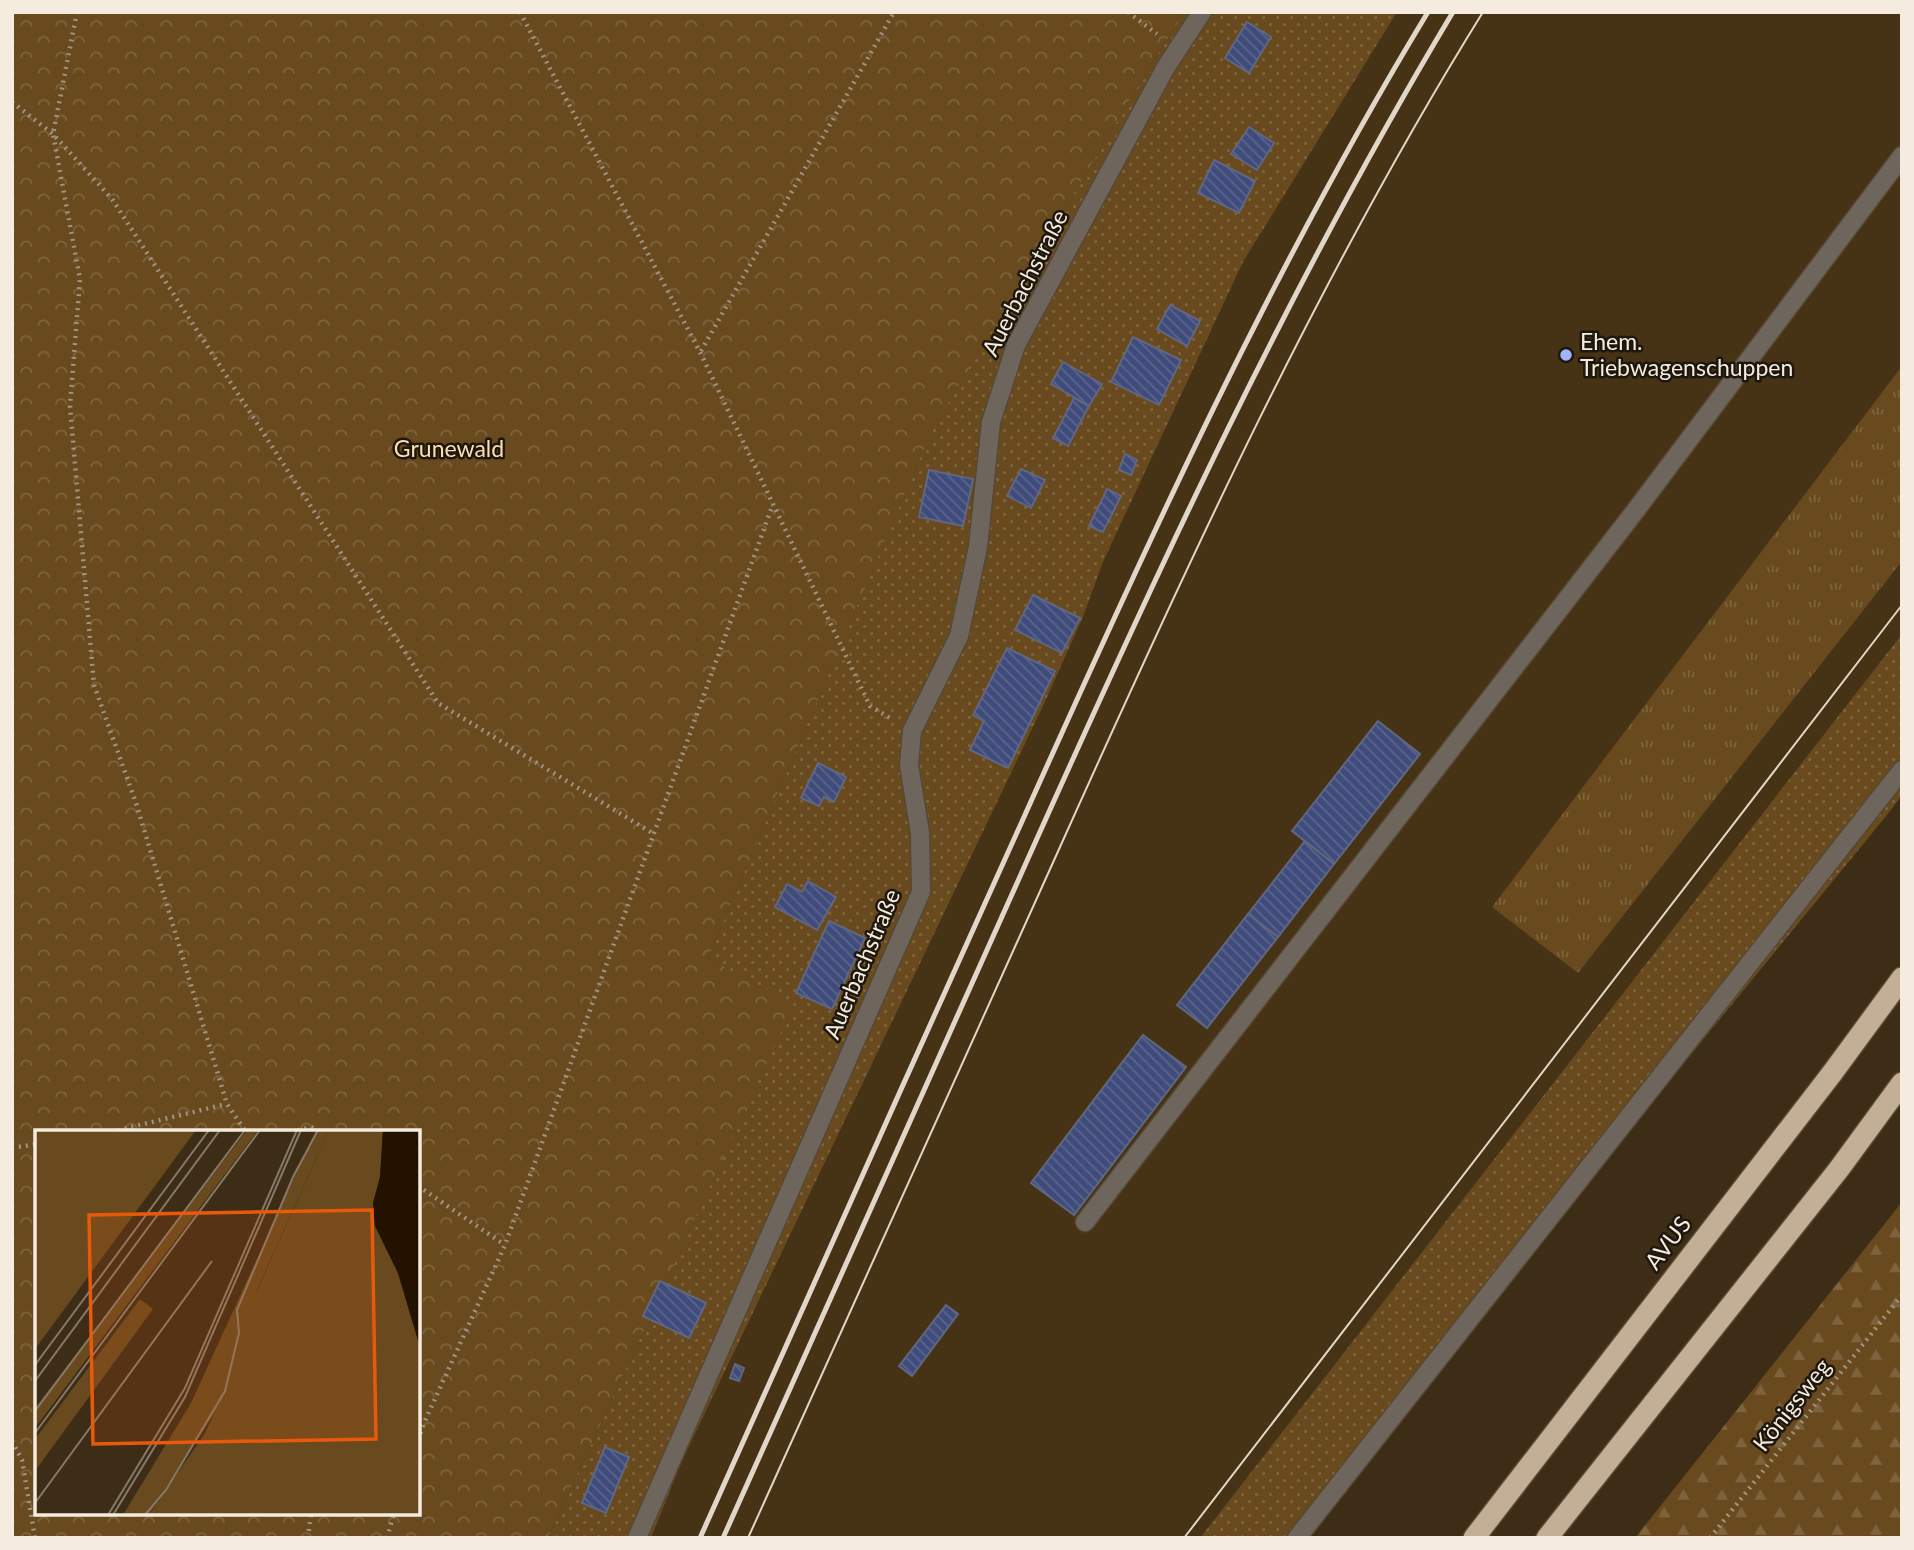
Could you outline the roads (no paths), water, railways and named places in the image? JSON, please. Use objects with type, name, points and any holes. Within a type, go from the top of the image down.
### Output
[{"type":"highway","name":"AVUS","points":[[1474,1538],[1833,1072],[1902,978]]},
{"type":"highway","points":[[1547,1538],[1839,1169],[1902,1083]]},
{"type":"lane","name":"Auerbachstraße","points":[[637,1538],[921,892],[920,833],[909,765],[912,731],[959,636],[978,547],[991,422],[1016,345],[1178,50],[1202,12]]},
{"type":"lane","points":[[1085,1222],[1636,510],[1902,156]]},
{"type":"lane","points":[[1297,1538],[1902,770]]},
{"type":"tram line","points":[[748,1538],[1108,740],[1258,422],[1365,215],[1483,12]]},
{"type":"tram line","points":[[1184,1538],[1902,605]]},
{"type":"railway","points":[[700,1538],[1070,714],[1165,510],[1264,307],[1316,208],[1428,12]]},
{"type":"railway","points":[[723,1538],[1075,754],[1175,538],[1335,219],[1453,12]]},
{"type":"place","name":"Ehem. Triebwagenschuppen","points":[[1566,355]]},
{"type":"park label","name":"Grunewald","points":[[449,449]]}]
